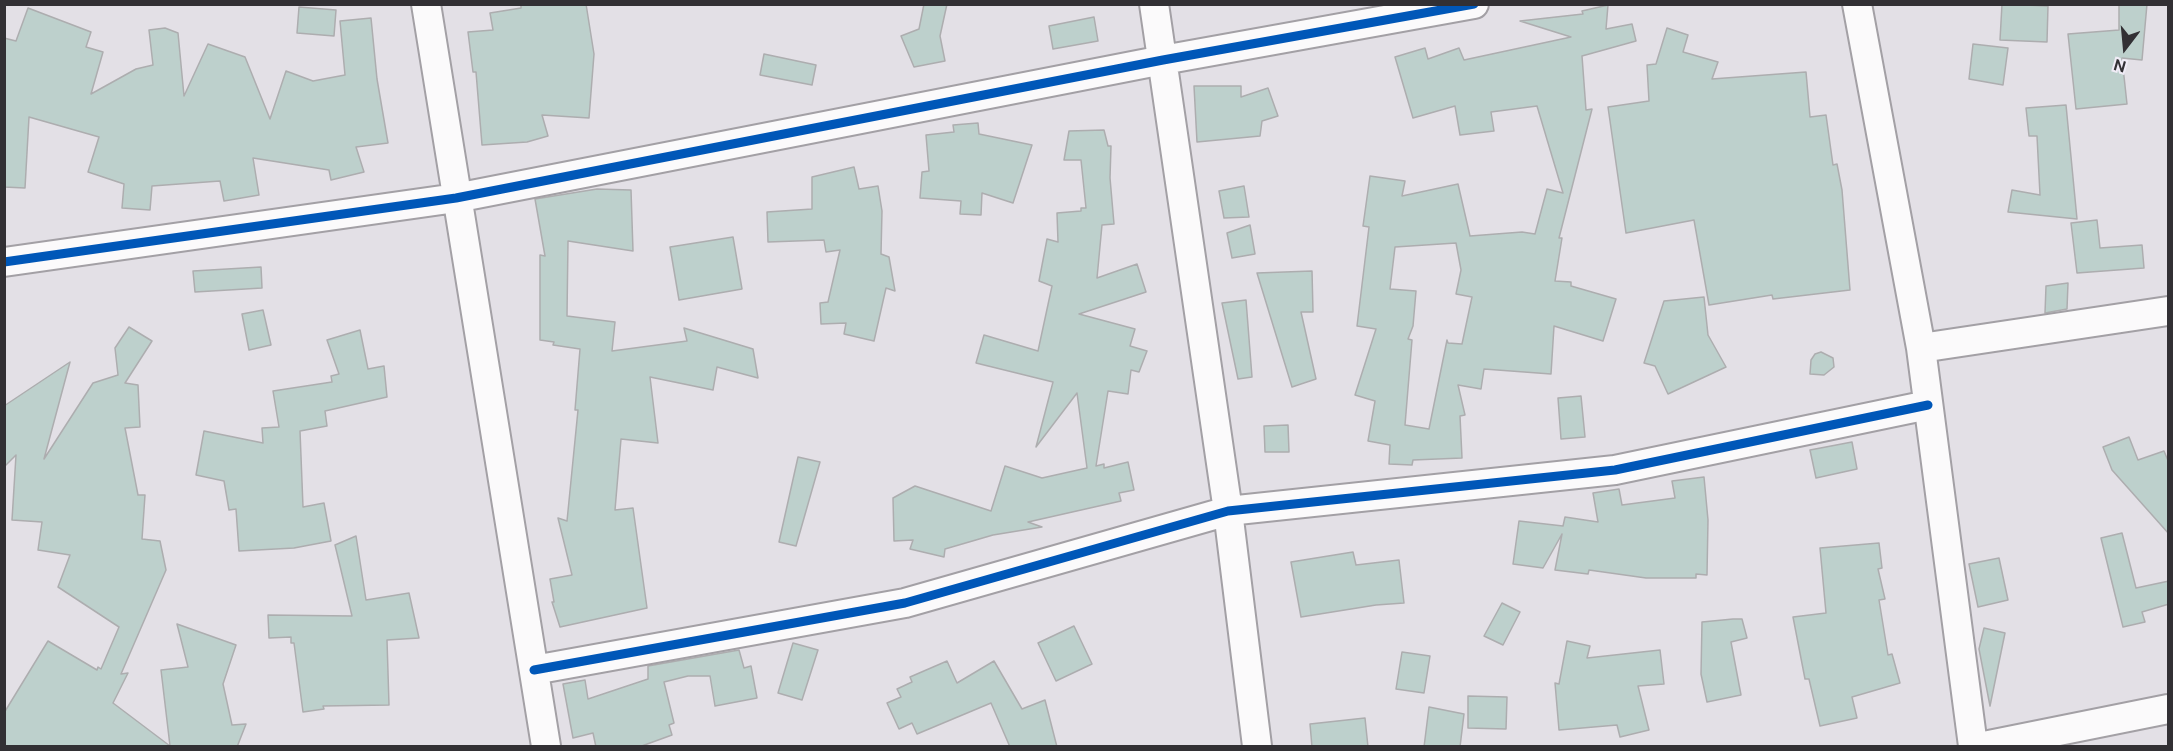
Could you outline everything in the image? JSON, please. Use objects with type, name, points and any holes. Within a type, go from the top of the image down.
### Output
[{"type":"street","points":[[426,4],[546,747]]},
{"type":"street","points":[[1154,4],[1228,511],[1257,747]]},
{"type":"street","points":[[4,262],[456,198],[1163,60],[1474,4]]},
{"type":"street","points":[[1857,4],[1921,348],[1973,747]]},
{"type":"street","points":[[1921,348],[2169,311]]},
{"type":"street","points":[[534,670],[904,603],[1228,511],[1615,470],[1928,405]]},
{"type":"street","points":[[1984,747],[2169,709]]},
{"type":"building","points":[[521,4],[586,4],[594,54],[589,118],[542,115],[548,136],[527,142],[482,145],[476,72],[473,72],[468,32],[493,30],[490,13],[521,8]]},
{"type":"building","points":[[924,4],[947,4],[940,36],[945,61],[914,67],[901,36],[919,29]]},
{"type":"building","points":[[2002,4],[2048,6],[2047,42],[2000,40]]},
{"type":"building","points":[[2119,4],[2147,4],[2142,60],[2122,58],[2127,104],[2076,109],[2068,34],[2119,30]]},
{"type":"building","points":[[1608,5],[1606,29],[1632,24],[1636,41],[1582,56],[1586,110],[1592,109],[1559,238],[1562,238],[1555,281],[1571,282],[1571,286],[1616,299],[1603,341],[1554,326],[1551,374],[1484,369],[1481,389],[1458,385],[1465,415],[1460,416],[1462,458],[1413,460],[1412,465],[1389,464],[1390,445],[1368,441],[1375,401],[1355,395],[1376,329],[1357,326],[1369,227],[1363,226],[1370,176],[1405,181],[1402,196],[1458,184],[1470,236],[1522,232],[1535,234],[1547,189],[1563,193],[1537,106],[1491,112],[1494,131],[1460,135],[1455,106],[1413,118],[1395,57],[1425,48],[1428,59],[1459,48],[1464,60],[1571,37],[1520,21],[1583,14],[1582,11]],"holes":[[[1456,243],[1461,270],[1456,294],[1472,297],[1462,344],[1448,343],[1447,340],[1429,429],[1405,425],[1412,340],[1408,339],[1413,326],[1416,291],[1390,289],[1395,247]]]},
{"type":"building","points":[[299,7],[336,10],[334,36],[297,33]]},
{"type":"building","points":[[28,8],[91,32],[86,47],[103,52],[91,94],[136,69],[153,65],[149,30],[165,28],[178,33],[184,96],[208,44],[245,57],[270,119],[286,71],[313,81],[345,75],[340,21],[371,18],[377,79],[388,143],[356,147],[364,172],[331,180],[329,170],[253,158],[259,195],[224,201],[220,181],[152,186],[150,210],[122,208],[124,184],[88,172],[99,137],[29,117],[25,188],[4,187],[4,38],[16,41]]},
{"type":"building","points":[[1094,17],[1098,41],[1053,49],[1049,26]]},
{"type":"building","points":[[1667,28],[1688,35],[1683,52],[1718,62],[1712,79],[1806,72],[1810,117],[1826,115],[1833,165],[1837,164],[1842,190],[1850,290],[1773,299],[1772,295],[1709,305],[1694,220],[1626,233],[1608,107],[1649,101],[1647,65],[1656,64]]},
{"type":"building","points":[[1973,44],[2008,48],[2003,85],[1969,79]]},
{"type":"building","points":[[764,54],[816,65],[812,85],[760,75]]},
{"type":"building","points":[[1194,86],[1241,86],[1241,97],[1268,88],[1278,116],[1262,121],[1260,136],[1197,142]]},
{"type":"building","points":[[2066,105],[2077,219],[2008,212],[2012,190],[2040,195],[2037,136],[2029,136],[2026,108]]},
{"type":"building","points":[[978,123],[979,134],[1032,145],[1013,203],[982,193],[981,215],[960,214],[961,201],[920,198],[922,172],[929,171],[926,135],[954,132],[953,125]]},
{"type":"building","points":[[1104,130],[1108,146],[1111,146],[1110,178],[1114,224],[1102,225],[1097,278],[1137,264],[1146,292],[1079,314],[1135,329],[1130,346],[1147,351],[1139,372],[1131,370],[1128,394],[1108,391],[1096,466],[1104,464],[1104,468],[1128,462],[1134,490],[1119,493],[1121,501],[1028,522],[1042,527],[993,535],[945,549],[944,557],[910,549],[913,540],[894,541],[893,498],[915,486],[991,511],[1005,466],[1042,478],[1087,468],[1077,393],[1036,447],[1053,382],[976,363],[984,335],[1038,351],[1052,286],[1039,281],[1047,239],[1058,242],[1057,213],[1081,211],[1081,208],[1086,208],[1081,160],[1064,160],[1069,131]]},
{"type":"building","points":[[854,167],[859,189],[878,186],[882,211],[881,254],[889,257],[895,291],[886,288],[874,341],[844,334],[846,323],[821,324],[820,303],[828,302],[840,250],[826,252],[824,240],[768,242],[767,212],[812,209],[812,177]]},
{"type":"building","points":[[1244,186],[1249,217],[1224,218],[1219,191]]},
{"type":"building","points":[[597,189],[631,190],[633,251],[568,241],[567,316],[615,322],[612,351],[687,341],[684,328],[753,349],[758,378],[717,367],[713,390],[650,377],[658,443],[621,439],[615,510],[633,508],[647,608],[560,627],[552,602],[554,602],[550,579],[572,575],[558,518],[567,521],[578,410],[575,410],[580,349],[553,345],[554,342],[540,340],[540,255],[545,256],[535,199]]},
{"type":"building","points":[[2097,220],[2100,248],[2142,245],[2144,268],[2077,273],[2071,223]]},
{"type":"building","points":[[1250,225],[1255,254],[1232,258],[1227,233]]},
{"type":"building","points":[[733,237],[742,289],[679,300],[670,247]]},
{"type":"building","points":[[261,267],[262,288],[195,292],[193,271]]},
{"type":"building","points":[[1312,271],[1313,312],[1301,312],[1316,379],[1292,387],[1257,273]]},
{"type":"building","points":[[2068,283],[2067,309],[2045,313],[2046,286]]},
{"type":"building","points":[[1704,297],[1708,335],[1726,367],[1668,394],[1655,366],[1644,363],[1664,301]]},
{"type":"building","points":[[1246,300],[1252,377],[1238,379],[1222,303]]},
{"type":"building","points":[[263,310],[271,345],[249,350],[242,314]]},
{"type":"building","points":[[129,327],[152,341],[125,383],[138,385],[140,427],[125,428],[138,495],[145,495],[142,539],[160,541],[166,570],[121,674],[128,673],[113,703],[170,746],[161,670],[188,667],[177,624],[236,645],[223,684],[232,725],[246,724],[237,747],[4,747],[4,713],[48,641],[97,670],[98,667],[101,669],[119,627],[58,587],[70,555],[38,550],[42,522],[12,520],[16,455],[4,467],[4,406],[70,362],[44,459],[93,383],[118,375],[115,348]]},
{"type":"building","points":[[360,330],[368,369],[384,366],[387,397],[325,411],[327,426],[300,431],[303,507],[324,503],[331,541],[294,548],[239,551],[236,509],[229,510],[224,481],[196,475],[204,431],[263,443],[262,428],[279,427],[273,391],[332,382],[331,376],[339,374],[327,340]]},
{"type":"building","points":[[1821,352],[1833,358],[1834,367],[1824,375],[1810,374],[1811,360],[1815,354]]},
{"type":"building","points":[[1581,396],[1585,437],[1561,439],[1558,398]]},
{"type":"building","points":[[1288,425],[1289,452],[1265,452],[1264,426]]},
{"type":"building","points":[[2129,437],[2138,460],[2164,451],[2169,463],[2169,534],[2112,470],[2103,447]]},
{"type":"building","points":[[1852,442],[1857,469],[1816,478],[1810,450]]},
{"type":"building","points":[[798,457],[820,462],[796,546],[779,542]]},
{"type":"building","points":[[1704,477],[1708,520],[1707,575],[1696,574],[1696,578],[1646,578],[1589,570],[1588,574],[1555,570],[1562,534],[1543,568],[1513,564],[1519,521],[1563,526],[1565,517],[1598,522],[1593,493],[1619,489],[1622,505],[1675,498],[1672,481]]},
{"type":"building","points":[[2122,533],[2136,588],[2169,581],[2169,604],[2142,612],[2145,622],[2123,627],[2101,538]]},
{"type":"building","points":[[356,536],[366,600],[409,593],[419,638],[387,640],[389,705],[323,706],[324,709],[303,712],[294,643],[291,643],[291,637],[269,638],[268,615],[352,616],[335,545]]},
{"type":"building","points":[[1879,543],[1882,568],[1878,569],[1885,599],[1879,600],[1888,655],[1892,654],[1900,683],[1852,697],[1857,718],[1820,726],[1809,679],[1805,679],[1793,617],[1826,613],[1820,548]]},
{"type":"building","points":[[1353,552],[1356,565],[1399,560],[1404,603],[1301,617],[1291,562]]},
{"type":"building","points":[[1999,558],[2008,600],[1978,607],[1969,564]]},
{"type":"building","points":[[1502,603],[1520,612],[1503,645],[1484,636]]},
{"type":"building","points":[[1742,619],[1747,638],[1731,642],[1741,695],[1707,702],[1701,674],[1702,622]]},
{"type":"building","points":[[1074,626],[1092,664],[1056,681],[1038,643]]},
{"type":"building","points":[[1984,628],[2005,633],[1990,706],[1979,649]]},
{"type":"building","points":[[1567,641],[1590,646],[1587,658],[1660,650],[1664,684],[1638,686],[1649,730],[1620,737],[1617,725],[1559,730],[1555,683],[1559,684]]},
{"type":"building","points":[[793,643],[818,650],[802,700],[778,693]]},
{"type":"building","points":[[739,650],[744,668],[751,666],[757,698],[715,706],[710,676],[688,676],[664,682],[674,723],[669,725],[672,735],[639,747],[596,747],[593,733],[573,738],[563,684],[585,680],[588,699],[648,679],[648,666]]},
{"type":"building","points":[[1402,652],[1430,656],[1424,693],[1396,689]]},
{"type":"building","points":[[947,661],[957,683],[994,661],[1022,709],[1045,700],[1057,747],[1010,747],[991,703],[917,734],[912,723],[899,729],[887,703],[901,697],[897,689],[912,682],[910,677]]},
{"type":"building","points":[[1468,696],[1507,697],[1506,729],[1468,728]]},
{"type":"building","points":[[1429,707],[1464,714],[1460,747],[1424,747]]},
{"type":"building","points":[[1365,718],[1368,747],[1312,747],[1310,724]]},
{"type":"cycle path","points":[[4,262],[456,198],[1163,60],[1474,4]]},
{"type":"cycle path","points":[[534,670],[905,603],[1228,511],[1615,470],[1928,405]]}]
